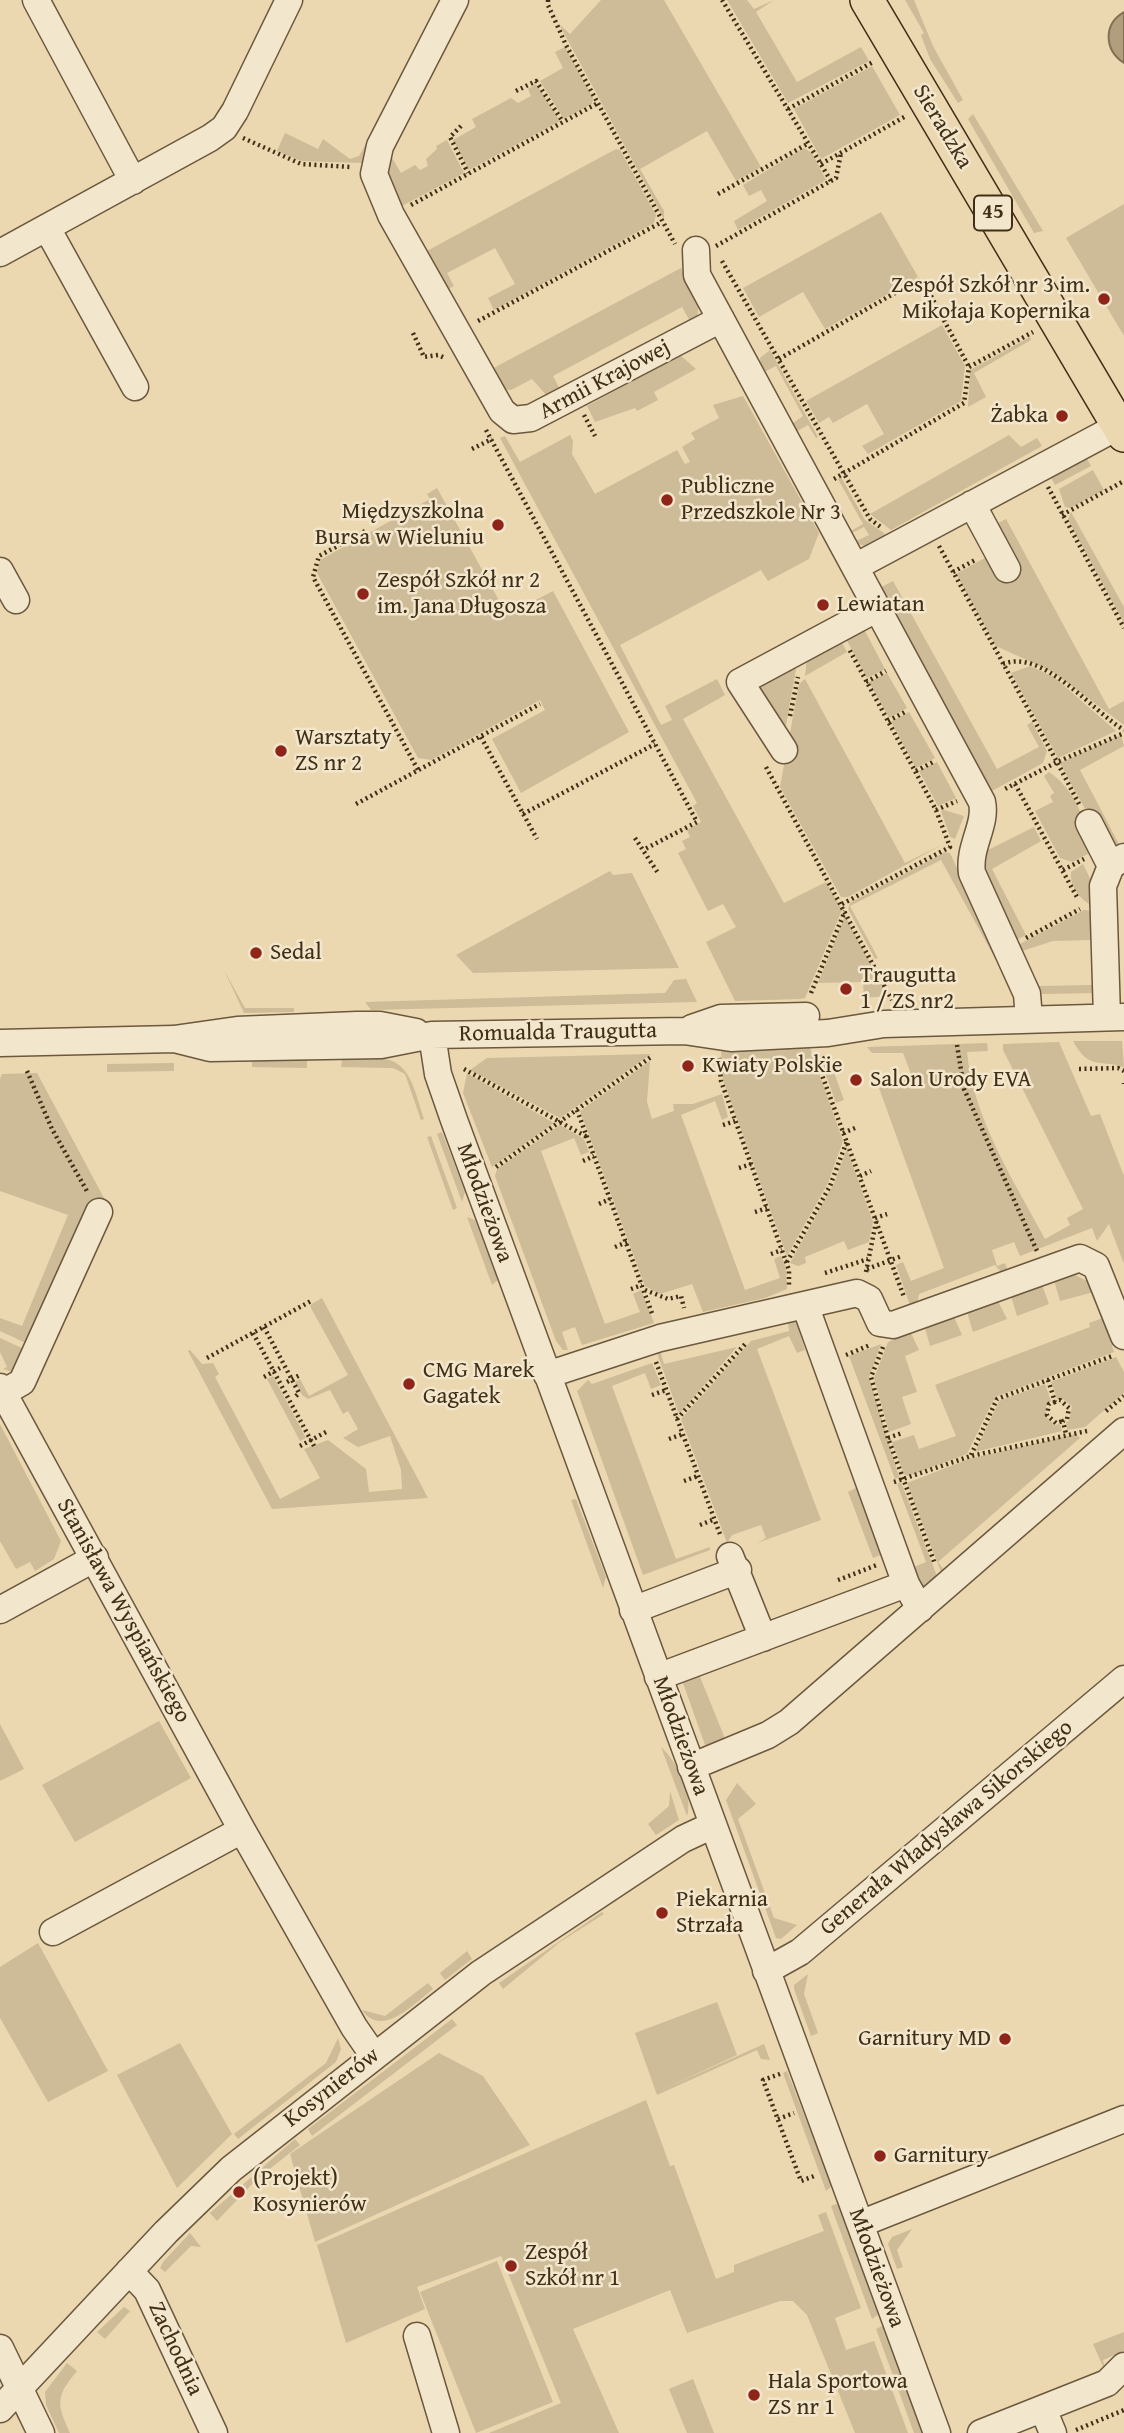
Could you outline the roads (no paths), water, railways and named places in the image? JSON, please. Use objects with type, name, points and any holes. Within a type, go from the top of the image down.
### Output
[{"type":"main road","name":"Sieradzka","points":[[867,0],[1121,431]]},
{"type":"street","points":[[36,0],[133,181]]},
{"type":"street","points":[[2,247],[47,228],[224,128],[235,111],[289,0]]},
{"type":"street","name":"Armii Krajowej","points":[[455,0],[380,146],[374,167],[379,188],[391,215],[489,393],[502,411],[513,421],[531,418],[721,320]]},
{"type":"street","points":[[47,228],[135,387]]},
{"type":"street","points":[[704,256],[697,275],[982,802],[982,817],[971,852],[972,873],[1027,995],[1029,1020]]},
{"type":"street","points":[[855,567],[1039,468],[1121,431]]},
{"type":"street","points":[[972,504],[1007,569]]},
{"type":"street","points":[[0,571],[16,600]]},
{"type":"street","points":[[772,753],[740,682],[876,609]]},
{"type":"street","points":[[1089,823],[1118,861],[1105,874],[1103,898],[1115,1017]]},
{"type":"street","name":"Romualda Traugutta","points":[[0,1043],[174,1040],[210,1048],[224,1048],[381,1045],[432,1035],[684,1031],[731,1038],[828,1032],[888,1012],[1029,1020],[1115,1017]]},
{"type":"street","name":"Młodzieżowa","points":[[432,1035],[438,1074],[448,1104],[937,2433]]},
{"type":"street","name":"Stanisława Wyspiańskiego","points":[[99,1212],[22,1382],[2,1390],[242,1830],[354,2027],[374,2056]]},
{"type":"street","points":[[547,1375],[655,1339],[743,1319],[797,1299],[864,1281],[877,1321],[883,1325],[893,1325],[1043,1269],[1080,1258],[1096,1266],[1122,1344]]},
{"type":"street","points":[[797,1299],[906,1584],[919,1609]]},
{"type":"street","points":[[691,1767],[768,1735],[789,1722],[1124,1431]]},
{"type":"street","points":[[0,1610],[94,1558]]},
{"type":"street","points":[[633,1610],[734,1563],[763,1638]]},
{"type":"street","points":[[658,1677],[906,1584]]},
{"type":"street","name":"Generała Władysława Sikorskiego","points":[[766,1971],[800,1952],[1124,1679]]},
{"type":"street","name":"Kosynierów","points":[[0,2409],[129,2271],[231,2169],[509,1953],[683,1839],[713,1825]]},
{"type":"street","points":[[53,1932],[242,1830]]},
{"type":"street","points":[[860,2224],[1124,2119]]},
{"type":"street","name":"Zachodnia","points":[[129,2271],[147,2290],[214,2433]]},
{"type":"street","points":[[417,2336],[446,2433]]},
{"type":"street","points":[[0,2347],[41,2433]]},
{"type":"street","points":[[981,2433],[1048,2421],[1107,2384],[1124,2366]]},
{"type":"place","name":"Zespół Szkół nr 3 im. Mikołaja Kopernika","points":[[1104,299]]},
{"type":"place","name":"Żabka","points":[[1062,416]]},
{"type":"place","name":"Publiczne Przedszkole Nr 3","points":[[667,500]]},
{"type":"place","name":"Międzyszkolna Bursa w Wieluniu","points":[[498,525]]},
{"type":"place","name":"Zespół Szkół nr 2 im. Jana Długosza","points":[[363,594]]},
{"type":"place","name":"Lewiatan","points":[[823,605]]},
{"type":"place","name":"Warsztaty ZS nr 2","points":[[281,751]]},
{"type":"place","name":"Sedal","points":[[256,953]]},
{"type":"place","name":"Traugutta 1 / ZS nr2","points":[[846,989]]},
{"type":"place","name":"Kwiaty Polskie","points":[[688,1066]]},
{"type":"place","name":"Salon Urody EVA","points":[[856,1080]]},
{"type":"place","name":"CMG Marek Gagatek","points":[[409,1384]]},
{"type":"place","name":"Piekarnia Strzała","points":[[662,1913]]},
{"type":"place","name":"Garnitury MD","points":[[1005,2039]]},
{"type":"place","name":"Garnitury","points":[[880,2156]]},
{"type":"place","name":"(Projekt) Kosynierów","points":[[239,2192]]},
{"type":"place","name":"Zespół Szkół nr 1","points":[[511,2266]]},
{"type":"place","name":"Hala Sportowa ZS nr 1","points":[[754,2395]]}]
